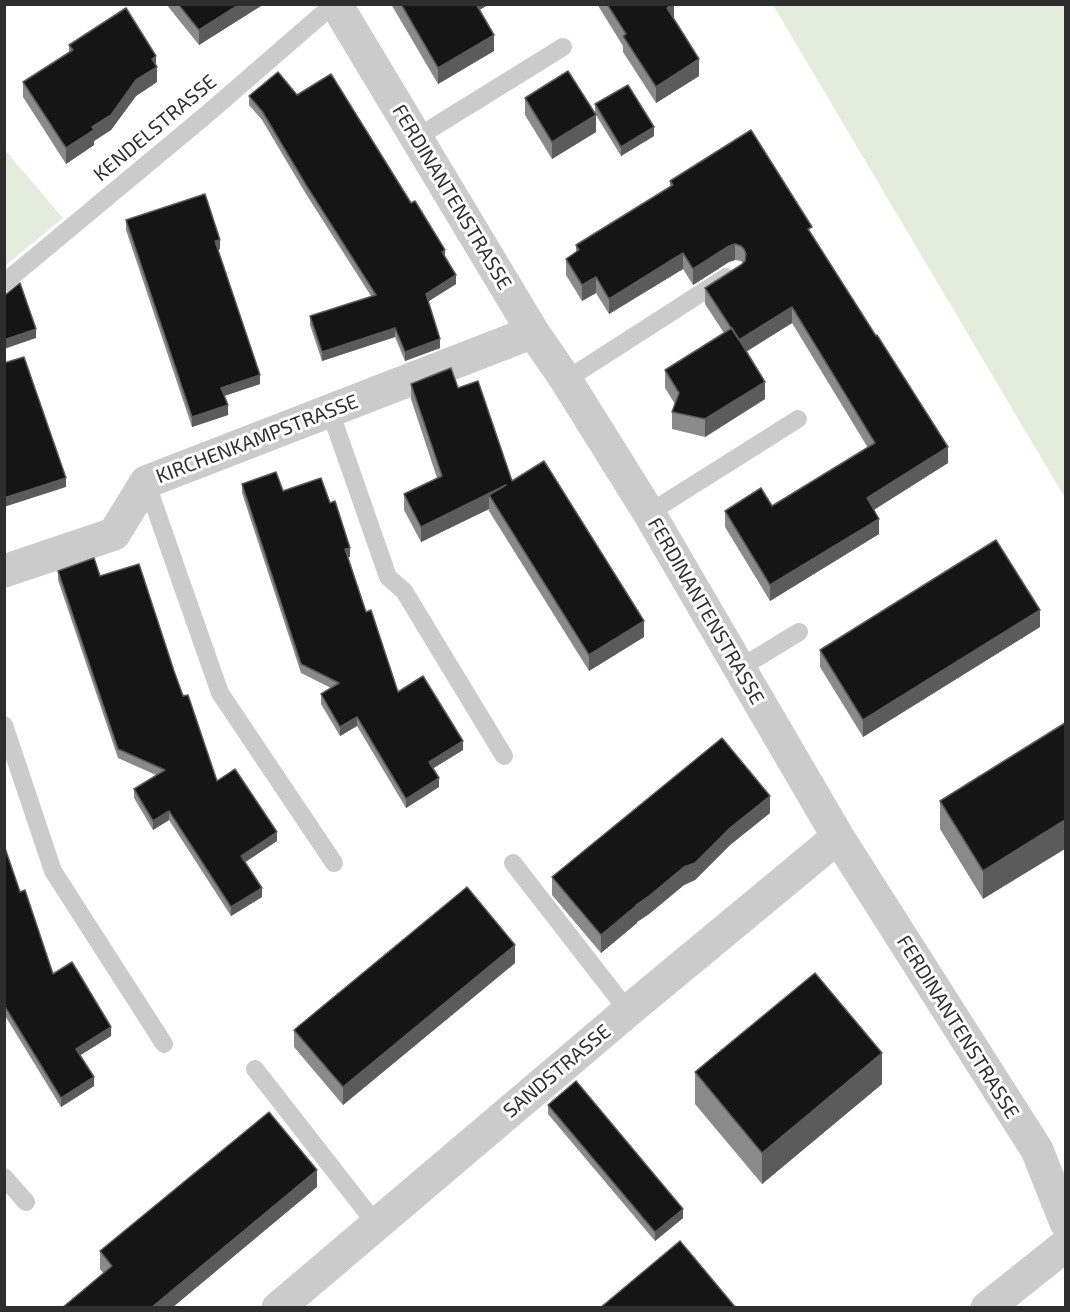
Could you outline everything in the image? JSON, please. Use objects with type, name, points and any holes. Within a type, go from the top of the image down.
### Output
[{"type":"street","name":"FERDINANTENSTRASSE","points":[[335,4],[533,332],[566,380],[649,513],[838,837],[1037,1150],[1065,1223]]},
{"type":"street","name":"KIRCHENKAMPSTRASSE","points":[[4,571],[114,534],[146,482],[533,332]]},
{"type":"street","name":"SANDSTRASSE","points":[[279,1308],[628,1011],[838,837]]},
{"type":"street","points":[[987,1308],[1065,1245]]},
{"type":"lane","name":"KENDELSTRASSE","points":[[4,283],[335,4]]},
{"type":"lane","points":[[416,138],[563,47]]},
{"type":"lane","points":[[566,380],[735,272]]},
{"type":"lane","points":[[330,411],[388,577],[404,591],[504,756]]},
{"type":"lane","points":[[649,513],[798,419]]},
{"type":"lane","points":[[146,482],[220,693],[334,863]]},
{"type":"lane","points":[[741,668],[799,632]]},
{"type":"lane","points":[[4,725],[53,871],[164,1044]]},
{"type":"lane","points":[[513,863],[628,1011]]},
{"type":"lane","points":[[255,1069],[376,1224]]},
{"type":"lane","points":[[4,1177],[26,1202]]},
{"type":"green space","points":[[773,5],[1065,5],[1065,498]]},
{"type":"green space","points":[[5,150],[63,218],[4,266]]},
{"type":"building","points":[[178,4],[240,4],[199,30]]},
{"type":"building","points":[[401,4],[476,4],[494,35],[438,68]]},
{"type":"building","points":[[607,4],[673,4],[667,8],[699,59],[656,87],[623,36],[626,34]]},
{"type":"building","points":[[126,8],[156,56],[152,59],[157,67],[136,80],[111,115],[92,127],[94,130],[66,148],[23,82],[73,50],[69,45]]},
{"type":"building","points":[[568,71],[596,115],[552,142],[525,98]]},
{"type":"building","points":[[278,72],[297,95],[331,74],[411,203],[415,201],[445,250],[442,252],[456,275],[426,294],[440,339],[405,352],[395,328],[322,352],[310,316],[376,295],[262,111],[249,96]]},
{"type":"building","points":[[628,85],[654,127],[621,147],[595,104]]},
{"type":"building","points":[[751,130],[812,227],[808,229],[948,447],[867,498],[879,519],[770,585],[725,511],[761,488],[772,506],[875,443],[792,307],[739,340],[705,288],[745,261],[744,249],[735,244],[693,269],[683,253],[609,299],[596,277],[582,285],[566,259],[579,250],[576,245],[673,185],[670,181]]},
{"type":"building","points":[[205,194],[220,240],[215,241],[260,375],[221,388],[228,405],[192,417],[126,220]]},
{"type":"building","points":[[20,283],[36,329],[4,340],[4,296]]},
{"type":"building","points":[[732,328],[765,382],[705,419],[672,412],[679,393],[665,370]]},
{"type":"building","points":[[24,357],[66,478],[4,498],[4,363]]},
{"type":"building","points":[[451,368],[458,388],[478,381],[512,481],[544,461],[644,621],[589,655],[489,495],[506,485],[421,527],[404,494],[442,476],[411,384]]},
{"type":"building","points":[[276,472],[283,491],[321,478],[330,503],[335,501],[350,548],[345,549],[366,612],[371,610],[398,692],[423,676],[463,741],[429,762],[439,778],[406,799],[357,717],[340,727],[321,694],[339,683],[301,664],[242,484]]},
{"type":"building","points":[[996,540],[1040,610],[863,720],[820,650]]},
{"type":"building","points":[[94,558],[100,576],[139,564],[174,671],[183,696],[188,695],[217,781],[235,769],[277,832],[241,856],[262,888],[231,907],[169,811],[153,821],[134,789],[165,770],[118,749],[58,571]]},
{"type":"building","points":[[1065,723],[1065,820],[983,871],[940,801]]},
{"type":"building","points":[[722,738],[770,796],[730,828],[695,863],[684,867],[601,935],[552,877]]},
{"type":"building","points":[[4,845],[20,892],[25,890],[53,974],[72,962],[111,1027],[76,1049],[94,1077],[61,1098],[4,1005]]},
{"type":"building","points":[[467,887],[515,945],[343,1087],[294,1030]]},
{"type":"building","points":[[815,973],[882,1053],[762,1153],[695,1072]]},
{"type":"building","points":[[576,1081],[683,1209],[655,1232],[548,1105]]},
{"type":"building","points":[[269,1112],[317,1170],[151,1308],[62,1308],[112,1266],[100,1251]]},
{"type":"building","points":[[680,1241],[736,1308],[600,1308]]}]
